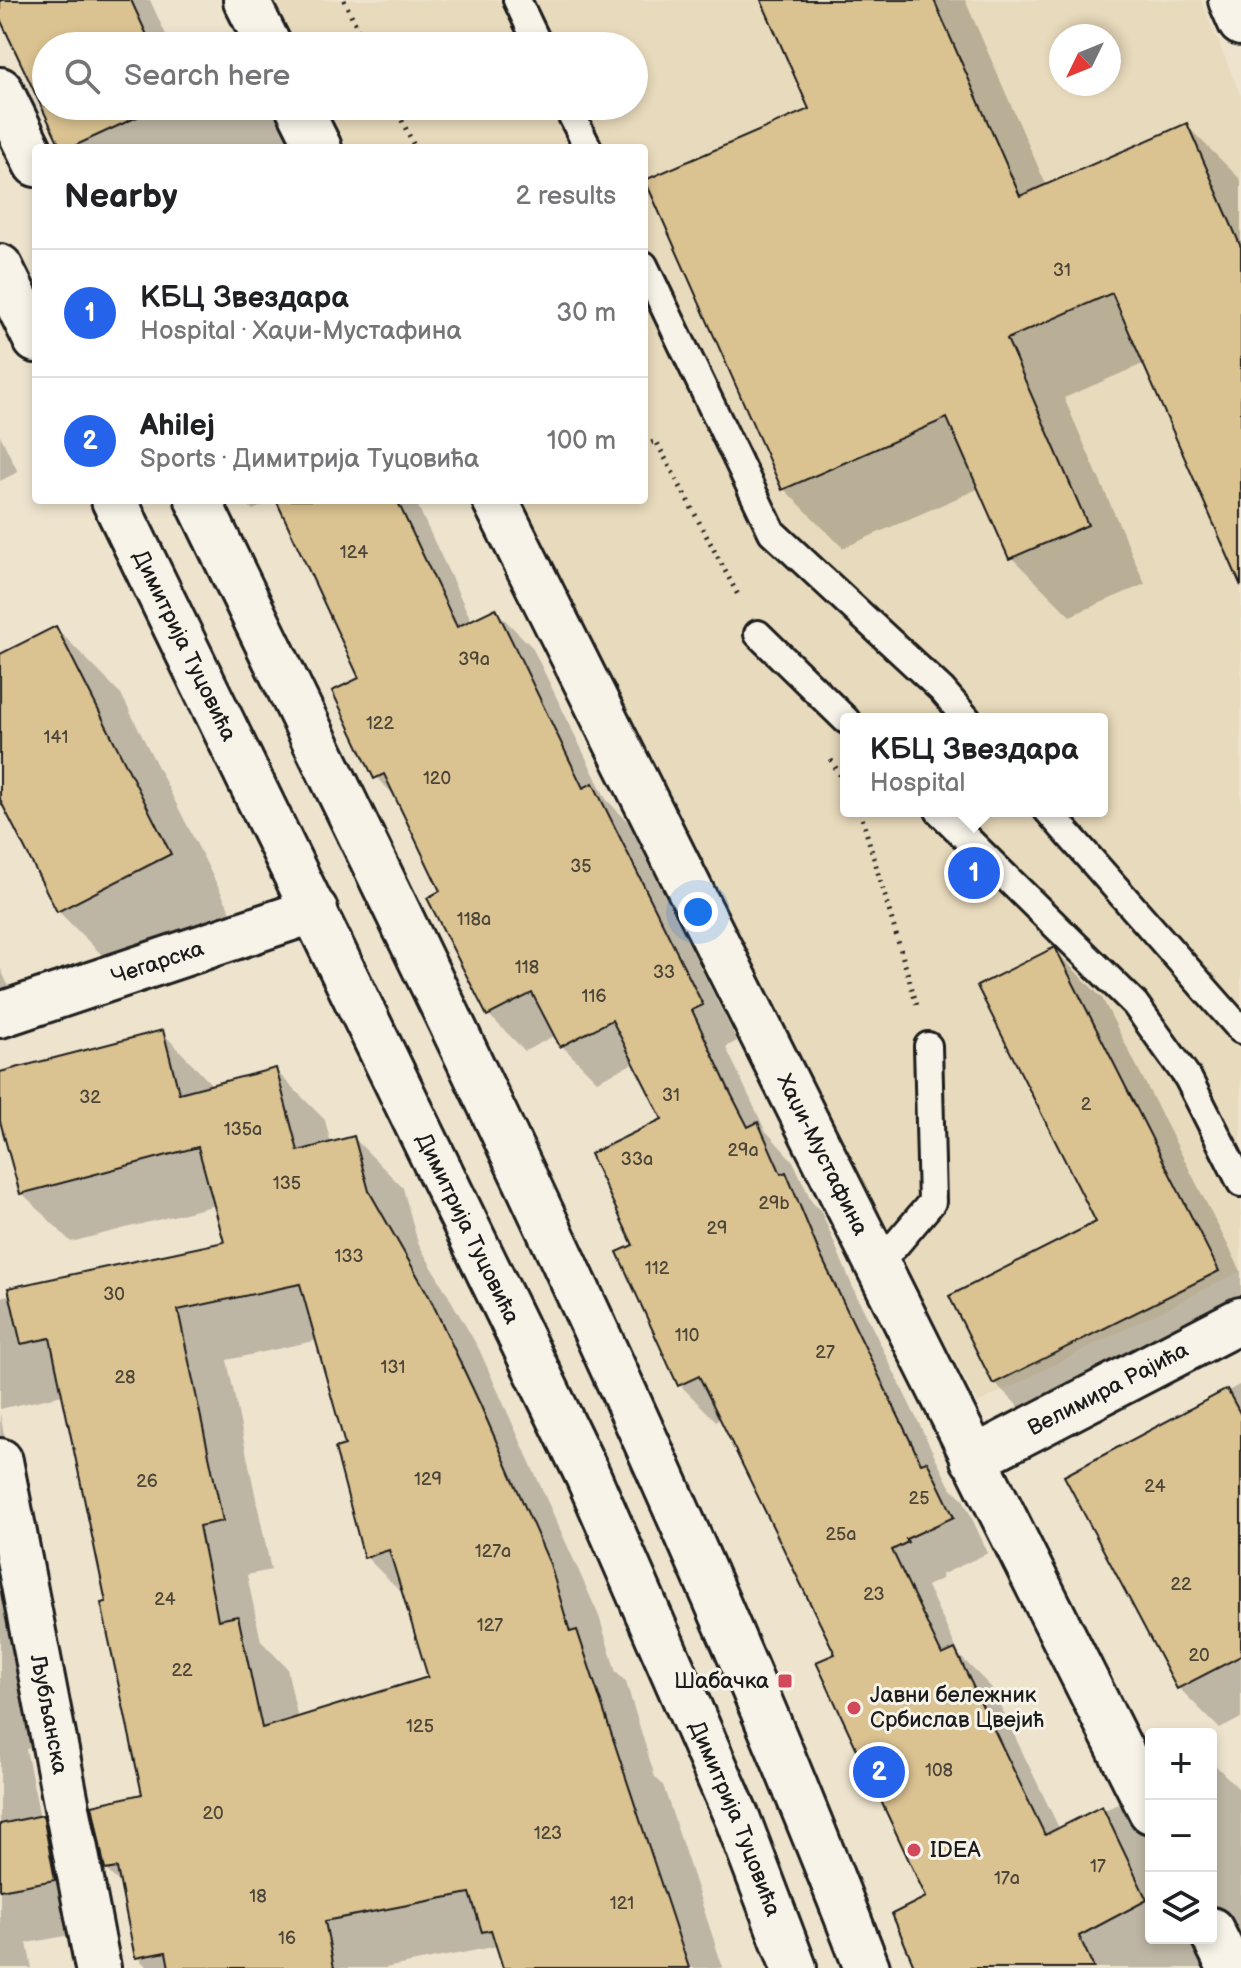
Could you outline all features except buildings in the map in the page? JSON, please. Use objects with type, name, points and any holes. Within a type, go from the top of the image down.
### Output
[{"type":"main road","points":[[246,0],[262,32]]},
{"type":"main road","points":[[1231,0],[1241,23]]},
{"type":"main road","points":[[0,90],[32,156]]},
{"type":"main road","points":[[305,120],[317,144]]},
{"type":"main road","points":[[0,267],[32,332]]},
{"type":"main road","name":"Димитрија Туцовића","points":[[116,504],[588,1476],[738,1820],[794,1968]]},
{"type":"main road","points":[[200,504],[510,1144],[806,1808],[867,1968]]},
{"type":"main road","name":"Хаџи-Мустафина","points":[[497,504],[873,1261],[1145,1800]]},
{"type":"main road","name":"Чегарска","points":[[0,1015],[315,910]]},
{"type":"main road","name":"Велимира Рајића","points":[[973,1459],[1241,1320]]},
{"type":"main road","name":"Љубљанска","points":[[0,1461],[98,1968]]},
{"type":"main road","points":[[1217,1942],[1230,1968]]},
{"type":"lane","points":[[517,0],[532,32]]},
{"type":"lane","points":[[574,120],[586,144]]},
{"type":"lane","points":[[648,273],[772,532],[942,690],[962,713]]},
{"type":"lane","points":[[758,634],[840,714]]},
{"type":"lane","points":[[945,817],[1135,1004],[1188,1078],[1241,1183]]},
{"type":"lane","points":[[1053,817],[1241,1030]]},
{"type":"lane","points":[[873,1261],[894,1247],[932,1202],[928,1046]]},
{"type":"path","points":[[344,0],[359,32]]},
{"type":"path","points":[[402,120],[413,144]]},
{"type":"path","points":[[862,817],[928,1046]]},
{"type":"shaded area","points":[[273,0],[1201,0],[1241,96],[1241,1271],[978,1403],[894,1247],[524,504],[648,504],[648,144],[345,144],[333,120],[648,120],[648,32],[289,32]]},
{"type":"place","name":"КБЦ Звездара","points":[[974,873]]},
{"type":"place","name":"Шабачка","points":[[785,1681]]},
{"type":"place","name":"Јавни бележник Србислав Цвејић","points":[[854,1708]]},
{"type":"place","name":"Ahilej","points":[[879,1772]]},
{"type":"place","name":"IDEA","points":[[914,1850]]}]
